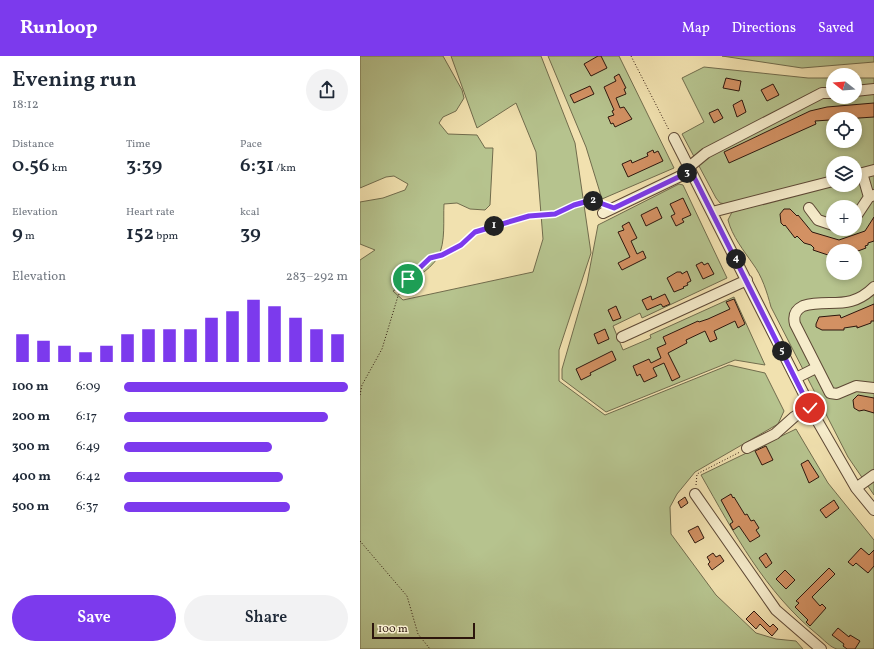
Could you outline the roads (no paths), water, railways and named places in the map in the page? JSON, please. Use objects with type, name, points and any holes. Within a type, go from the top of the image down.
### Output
[{"type":"street","points":[[862,90],[874,89]]},
{"type":"street","points":[[603,213],[690,169],[706,153],[822,93],[826,93]]},
{"type":"street","points":[[674,138],[810,408],[856,488],[874,510]]},
{"type":"street","points":[[862,173],[874,170]]},
{"type":"street","points":[[862,179],[872,196],[862,209]]},
{"type":"street","points":[[712,212],[826,183]]},
{"type":"street","points":[[809,208],[818,220],[826,223]]},
{"type":"street","points":[[622,338],[746,280]]},
{"type":"street","points":[[874,287],[866,295],[843,304],[806,305],[798,309],[795,315],[795,324],[828,392],[837,394],[856,386],[874,388]]},
{"type":"street","points":[[796,378],[816,368]]},
{"type":"street","points":[[747,448],[774,434],[794,417],[810,408]]},
{"type":"street","points":[[856,488],[874,475]]},
{"type":"street","points":[[695,494],[776,610],[821,649]]}]
